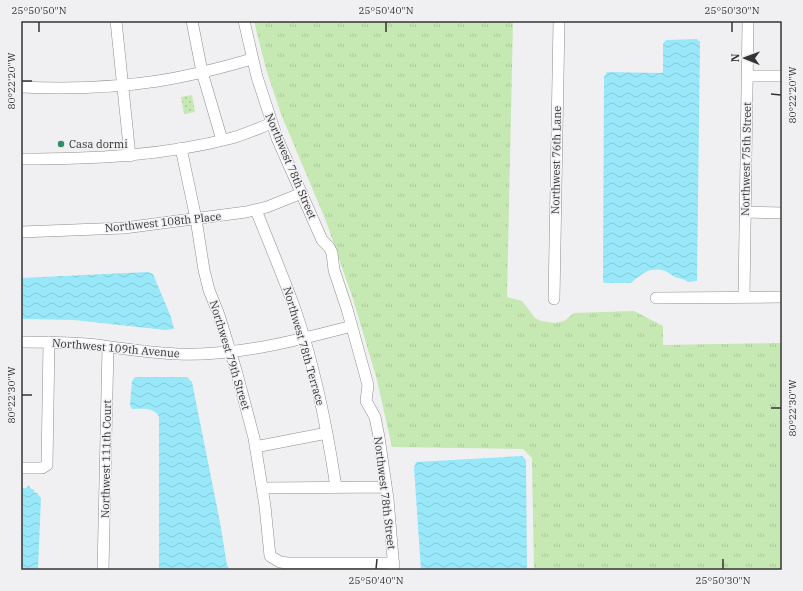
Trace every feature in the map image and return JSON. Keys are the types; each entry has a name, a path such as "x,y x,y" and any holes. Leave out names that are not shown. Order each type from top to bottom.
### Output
{"street":[{"path":"116,21 130,156"},
{"path":"192,21 202,72 222,140"},
{"name":"Northwest 78th Street","path":"244,21 252,59 277,138 322,240 324,255 334,270 352,326 368,385 375,399 375,417 386,487 394,566"},
{"name":"Northwest 76th Lane","path":"554,299 558,21"},
{"name":"Northwest 75th Street","path":"744,298 748,21"},
{"path":"21,88 76,88 158,81 202,72 252,59"},
{"path":"747,76 782,76"},
{"path":"21,159 81,159 130,156 222,140 272,123"},
{"name":"Northwest 79th Street","path":"181,148 196,219 207,283 230,351 256,447 270,556 275,561 288,563 394,566"},
{"name":"Northwest 108th Place","path":"21,232 124,228 196,219 256,210 302,193"},
{"name":"Northwest 78th Terrace","path":"256,210 280,268 304,338 327,433 336,487"},
{"path":"745,212 782,213"},
{"path":"656,298 782,297"},
{"name":"Northwest 109th Avenue","path":"21,342 49,342 108,347 148,353 180,354 230,351 270,346 352,326"},
{"path":"21,468 42,468 47,464 49,342"},
{"name":"Northwest 111th Court","path":"103,570 108,347"},
{"path":"256,447 327,433"},
{"path":"262,488 386,487"}],"green space":[{"path":"254,21 513,21 507,297 522,301 535,318 541,321 555,323 564,321 574,313 634,311 663,326 663,345 782,343 782,570 534,570 532,458 523,449 392,447 377,380 353,299 326,221 281,114 266,69"},
{"path":"192,95 195,112 184,114 181,97"}],"water":[{"path":"697,39 700,42 697,281 688,282 665,271 650,270 642,274 631,283 604,283 604,77 607,72 661,73 663,72 663,44 666,40"},
{"path":"148,272 153,274 171,317 174,329 165,330 74,320 21,319 21,278"},
{"path":"135,377 187,377 192,382 220,522 227,565 230,570 159,570 159,417 151,410 132,409 130,405 132,381"},
{"path":"522,456 526,460 527,570 421,570 414,468 416,462"},
{"path":"29,485 30,488 34,490 34,492 41,498 38,570 21,570 21,488 26,488"}],"place":[{"name":"Casa dormi","path":"61,144"}]}
